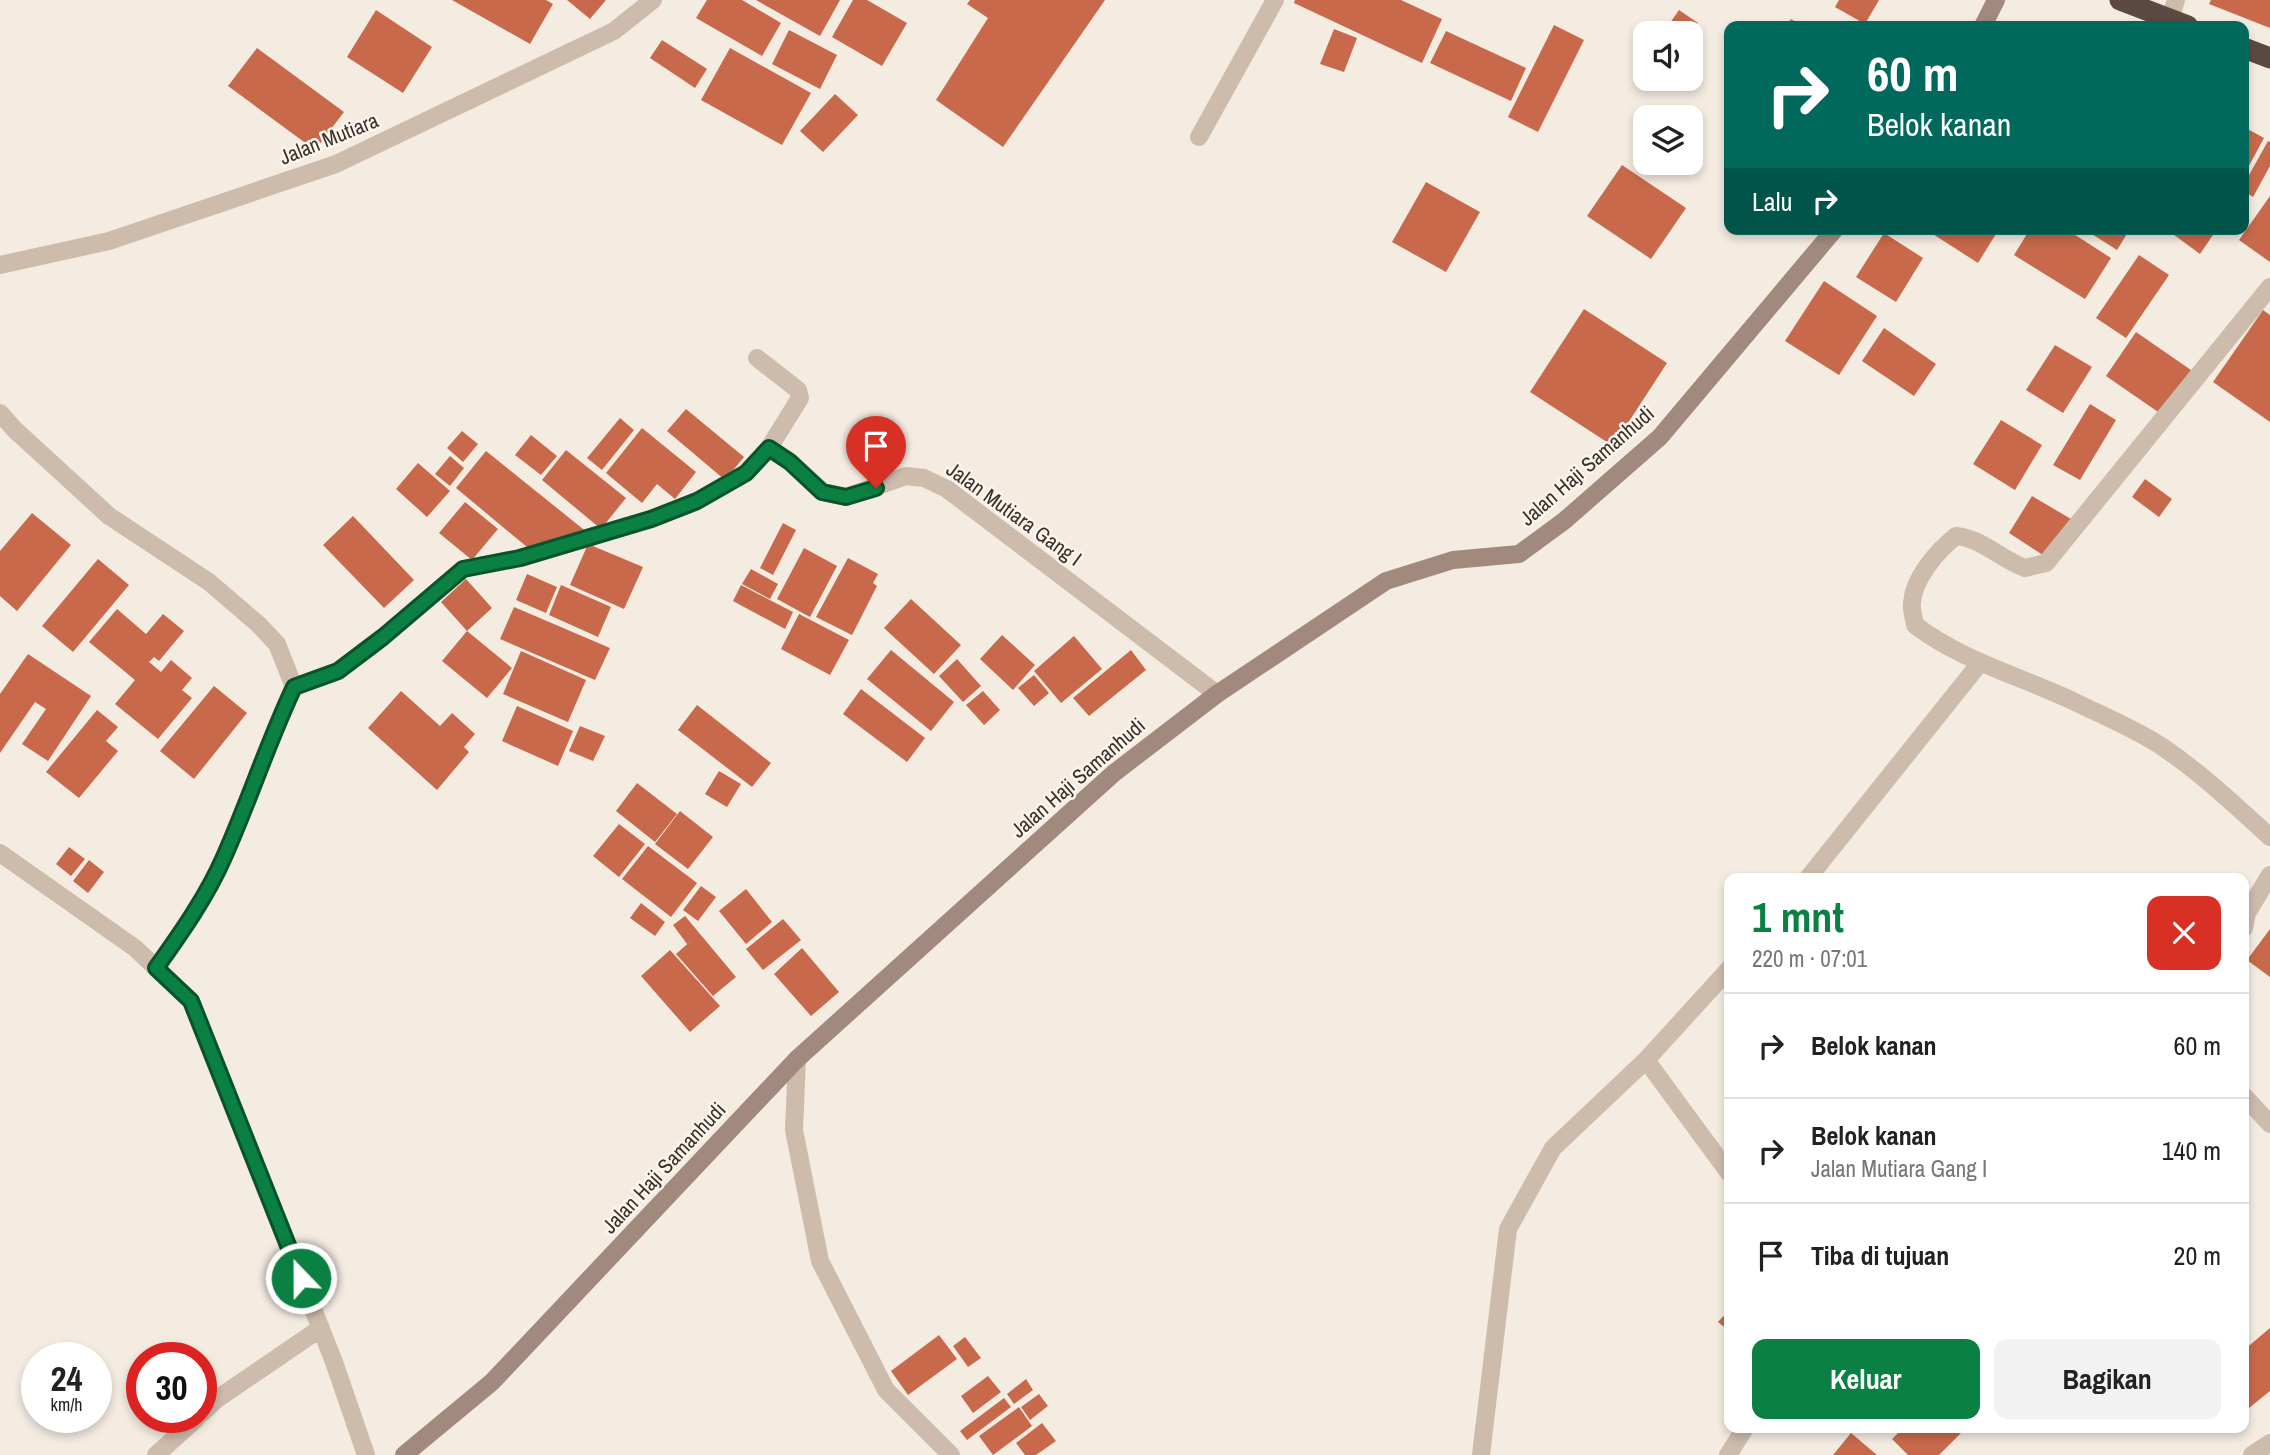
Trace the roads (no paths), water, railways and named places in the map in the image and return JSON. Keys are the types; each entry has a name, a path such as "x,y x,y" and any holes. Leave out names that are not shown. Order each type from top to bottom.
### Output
{"highway":[{"path":"2120,0 2178,15"},
{"path":"2249,50 2270,58"}],"street":[{"name":"Jalan Mutiara","path":"0,265 109,241 336,164 614,31 653,0"},
{"path":"1199,137 1275,0"},
{"path":"1986,21 1996,0"},
{"name":"Jalan Haji Samanhudi","path":"404,1455 492,1381 797,1059 1114,773 1217,694 1386,581 1453,560 1519,554 1564,521 1660,437 1830,235"},
{"path":"2270,287 2046,563 2025,568 1997,555 1969,537 1956,536 1930,563 1913,592 1912,606 1915,625 1934,639 1980,663 2071,700 2162,746 2232,802 2270,837"},
{"path":"156,968 189,921 224,859 271,735 294,687 338,671 383,637 463,569 520,558 651,519 697,501 746,473 769,448 798,403 800,394 757,358"},
{"path":"0,413 109,516 209,582 258,624 277,644 294,687"},
{"name":"Jalan Mutiara Gang I","path":"769,448 790,462 822,492 846,497 906,476 924,478 947,489 1217,694"},
{"path":"1812,873 1980,663"},
{"path":"0,853 135,948 191,1001 321,1328 366,1455"},
{"path":"2249,910 2270,875"},
{"path":"1481,1455 1508,1229 1553,1148 1646,1060 1724,974"},
{"path":"797,1059 794,1130 820,1262 886,1390 951,1455"},
{"path":"1646,1060 1724,1166"},
{"path":"2249,1102 2270,1124"},
{"path":"217,1399 321,1328"},
{"path":"156,1455 180,1433"},
{"path":"1728,1455 1742,1433"},
{"path":"2252,1455 2270,1443"}]}
